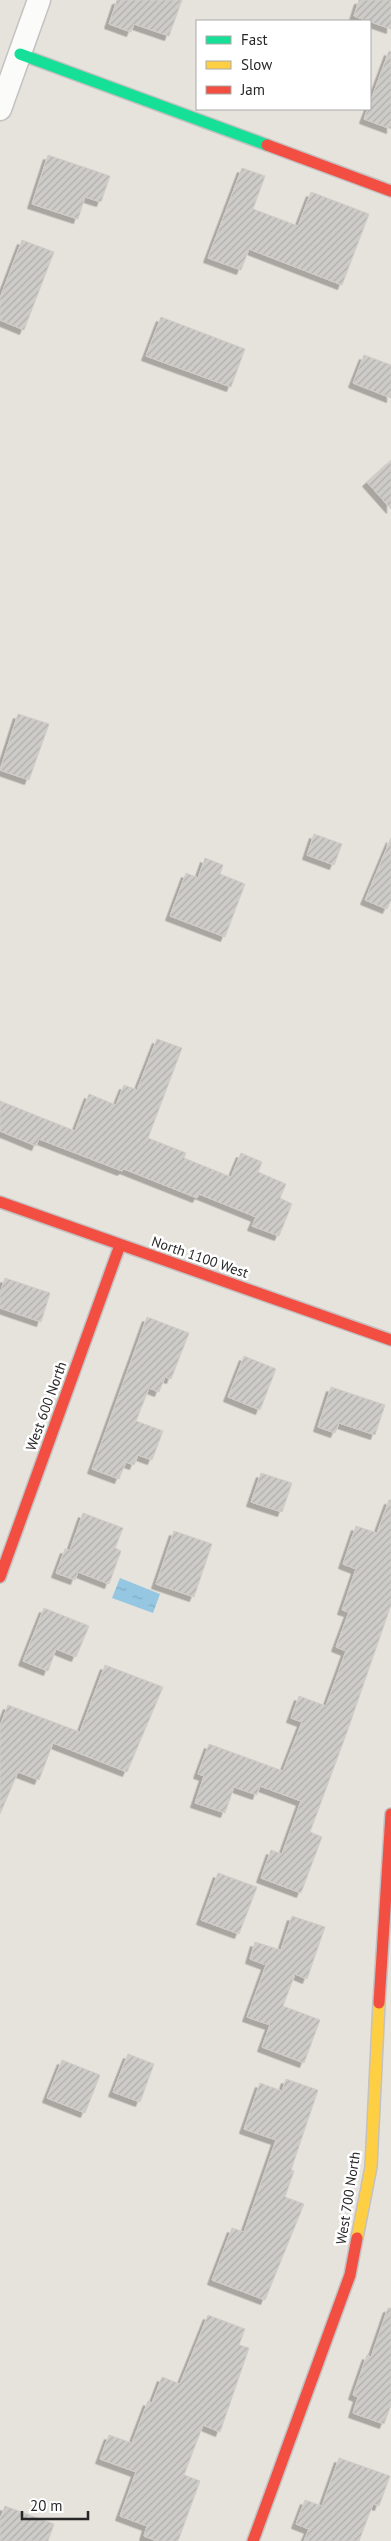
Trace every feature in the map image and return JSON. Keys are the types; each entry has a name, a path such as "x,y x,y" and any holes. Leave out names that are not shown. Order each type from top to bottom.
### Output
{"street":[{"path":"0,110 39,0"},
{"path":"20,54 391,191"},
{"name":"North 1100 West","path":"0,1202 391,1340"},
{"name":"West 600 North","path":"0,1577 120,1245"},
{"name":"West 700 North","path":"253,2541 350,2275 369,2177 385,1885 391,1814"}],"water":[{"path":"120,1578 160,1594 153,1613 112,1598"}],"building":[{"path":"117,0 182,0 169,36 134,24 131,32 109,24"},
{"path":"359,0 391,0 391,29 371,22 371,20 354,16"},
{"path":"389,51 391,52 391,129 364,119 367,110 371,110 371,100"},
{"path":"48,155 110,176 101,202 85,197 78,219 32,204"},
{"path":"242,168 265,176 253,209 298,226 311,192 369,214 342,285 249,249 241,270 208,258"},
{"path":"22,240 54,252 24,330 0,320 0,298"},
{"path":"161,317 245,349 231,387 146,356"},
{"path":"364,355 391,365 391,398 353,383"},
{"path":"391,460 391,509 367,482"},
{"path":"18,714 49,724 29,780 0,770"},
{"path":"314,834 342,844 334,865 307,855"},
{"path":"391,838 391,900 387,909 365,900"},
{"path":"205,858 223,865 220,874 245,884 225,937 170,916 186,873 198,878"},
{"path":"157,1039 182,1048 148,1138 186,1153 184,1158 231,1177 241,1153 262,1162 258,1172 286,1184 280,1198 292,1204 279,1236 252,1226 256,1217 199,1194 197,1198 124,1169 122,1171 39,1139 36,1146 0,1131 0,1101 75,1131 89,1094 116,1105 124,1085 137,1090"},
{"path":"5,1278 50,1293 41,1322 0,1308 0,1293"},
{"path":"147,1317 189,1333 171,1379 165,1377 159,1392 149,1388 136,1421 163,1431 152,1460 138,1455 134,1465 126,1462 119,1479 92,1469"},
{"path":"244,1356 276,1369 260,1410 228,1397"},
{"path":"331,1387 385,1405 375,1435 339,1423 335,1433 318,1427"},
{"path":"261,1473 292,1483 282,1512 251,1502"},
{"path":"389,1500 391,1500 391,1605 310,1832 322,1837 301,1893 261,1878 271,1850 282,1854 301,1801 260,1786 257,1795 234,1787 225,1813 195,1803 204,1776 198,1774 209,1744 283,1771 302,1722 291,1718 299,1696 326,1706 346,1651 336,1647 349,1612 342,1610 356,1569 343,1564 356,1526 377,1533"},
{"path":"83,1513 123,1528 115,1548 121,1551 109,1584 78,1572 75,1580 56,1573 65,1549 70,1550"},
{"path":"174,1531 212,1544 194,1597 156,1584"},
{"path":"44,1608 89,1626 76,1657 56,1649 48,1671 23,1661"},
{"path":"105,1665 163,1687 127,1772 53,1743 39,1780 18,1772 0,1814 0,1726 8,1705 80,1732"},
{"path":"218,1873 257,1887 239,1934 201,1920"},
{"path":"292,1916 325,1927 307,1979 295,1974 283,2006 320,2020 304,2063 262,2047 270,2025 247,2017 266,1965 250,1959 255,1942 281,1950"},
{"path":"128,2054 154,2064 140,2102 113,2092"},
{"path":"62,2060 100,2075 85,2113 47,2098"},
{"path":"286,2079 318,2090 291,2170 294,2171 285,2197 304,2204 265,2300 212,2280 232,2228 244,2232 276,2140 244,2129 260,2083 282,2091"},
{"path":"388,2308 391,2308 391,2405 384,2424 353,2413 358,2397 353,2395 367,2355 371,2357"},
{"path":"208,2315 245,2329 239,2345 249,2348 220,2432 203,2425 184,2475 200,2481 178,2541 157,2541 144,2536 147,2526 120,2516 136,2472 100,2459 109,2435 132,2443 148,2401 152,2403 162,2377 180,2384"},
{"path":"339,2458 390,2476 379,2506 373,2504 359,2541 304,2541 309,2529 296,2524 305,2500 322,2506"},
{"path":"5,2506 54,2524 48,2541 0,2541 0,2519"}],"traffic: fast":[{"path":"20,54 267,145"}],"traffic: slow":[{"path":"357,2238 371,2167 379,2003"}],"traffic: jam":[{"path":"267,145 391,191"},
{"path":"0,1202 391,1340"},
{"path":"0,1577 120,1245"},
{"path":"379,2003 391,1814"},
{"path":"253,2541 350,2275 357,2238"}]}
